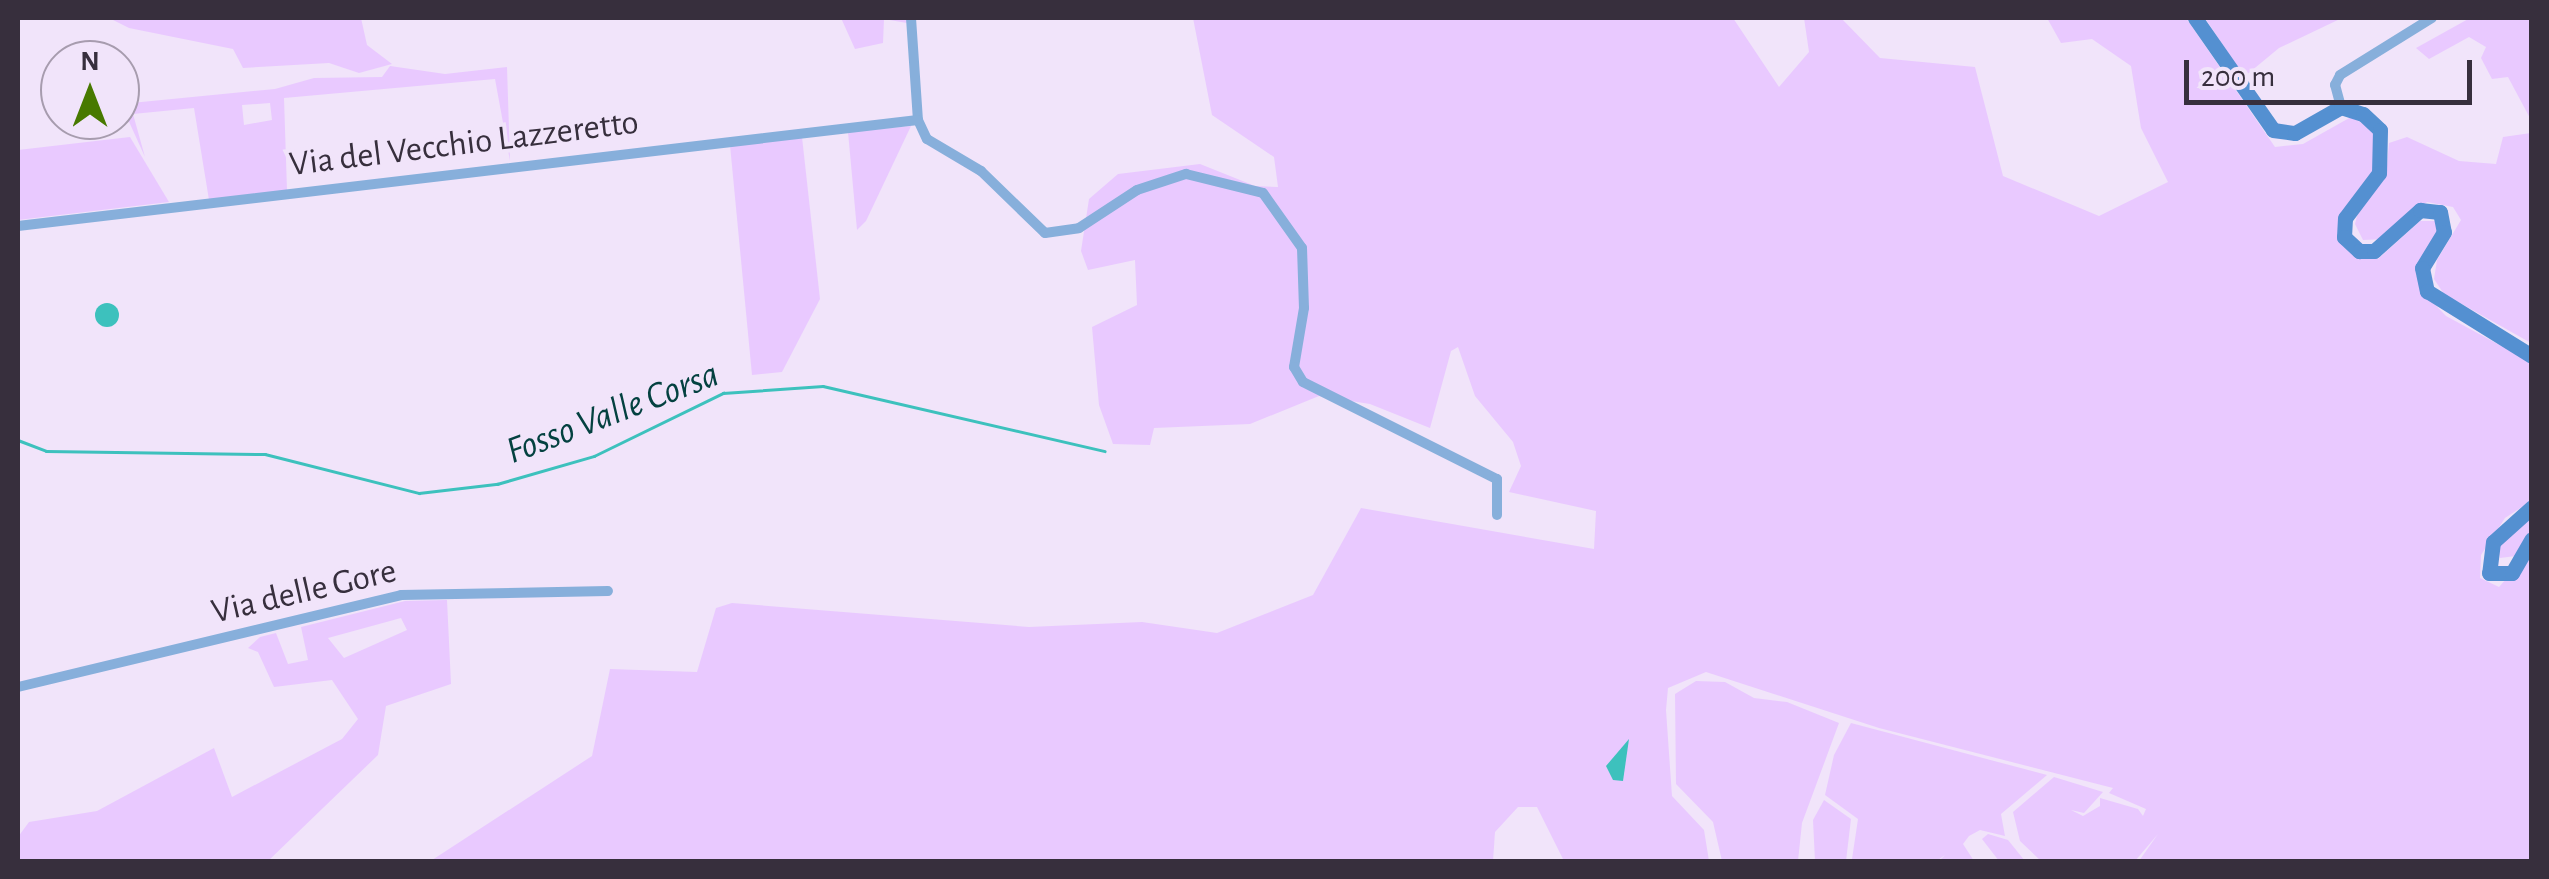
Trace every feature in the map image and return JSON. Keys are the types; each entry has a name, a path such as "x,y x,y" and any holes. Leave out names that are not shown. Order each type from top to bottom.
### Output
{"main road":[{"path":"2195,18 2273,130 2295,133 2341,107 2363,114 2382,139 2380,173 2345,218 2344,238 2359,251 2374,250 2420,210 2440,212 2444,232 2422,268 2427,290 2532,356"},
{"path":"2532,508 2492,542 2489,573 2512,573 2532,539"}],"street":[{"path":"911,18 918,120 942,154 980,171 1045,233 1079,228 1137,190 1186,174 1263,193 1302,248 1304,308 1294,368 1303,382 1497,479 1497,516"},
{"path":"2341,107 2335,84 2340,76 2432,18"},
{"name":"Via del Vecchio Lazzeretto","path":"18,226 918,120"},
{"name":"Via delle Gore","path":"18,686 401,595 608,591"}],"shaded area":[{"path":"109,18 361,18 367,45 392,64 359,73 329,63 243,68 233,49 129,28"},
{"path":"841,18 907,18 907,23 884,19 883,43 855,49"},
{"path":"1193,18 1733,18 1779,87 1809,52 1804,18 1841,18 1880,58 1975,67 2003,176 2099,216 2168,182 2141,128 2131,66 2092,39 2061,43 2047,18 2186,18 2275,147 2303,144 2351,117 2369,127 2378,137 2373,180 2344,212 2355,256 2378,259 2420,221 2437,221 2439,235 2421,290 2446,316 2531,362 2531,501 2505,518 2481,555 2480,578 2499,587 2531,551 2531,861 2139,861 2158,834 2135,861 2041,861 2020,841 2013,812 2054,777 2103,792 2084,813 2071,810 2083,816 2100,806 2100,798 2138,809 2143,816 2146,809 2109,793 2113,788 1879,728 1706,672 1668,688 1666,710 1672,796 1704,830 1709,861 1564,861 1537,807 1518,807 1495,832 1493,861 429,862 592,756 610,669 697,672 716,608 732,603 1029,627 1142,622 1217,633 1313,595 1361,508 1594,549 1596,511 1509,492 1521,466 1513,442 1475,396 1458,347 1451,351 1430,428 1370,404 1319,396 1250,424 1154,428 1150,445 1113,444 1099,405 1092,327 1137,305 1135,260 1088,270 1081,251 1089,199 1118,174 1200,164 1255,186 1278,187 1274,157 1212,115"},
{"path":"2205,18 2342,18 2279,48 2244,77"},
{"path":"2470,18 2531,18 2531,120 2508,77 2492,79 2481,58 2486,47 2469,37 2429,59 2416,48"},
{"path":"390,66 445,74 507,67 510,161 495,79 284,98 287,190 209,200 194,108 140,113 140,102 275,89 314,78 382,77","holes":["270,103 272,120 244,125 242,105"]},
{"path":"911,126 866,221 857,230 848,132"},
{"path":"2531,133 2531,343 2444,294 2434,279 2437,260 2461,220 2453,207 2427,202 2385,239 2363,240 2355,224 2359,208 2386,176 2389,143 2407,137 2459,161 2496,164 2503,137"},
{"path":"802,137 820,299 782,372 752,375 730,145"},
{"path":"132,140 169,202 18,220 18,150"},
{"path":"107,303 119,315 107,327 95,315"},
{"path":"2531,512 2531,533 2516,556 2500,558 2498,547"},
{"path":"447,600 451,684 386,706 378,755 268,861 18,861 18,837 29,822 97,811 214,748 232,797 342,739 358,719 332,680 274,687 258,652 248,648 260,637 276,633 288,664 308,660 301,627 405,601","holes":["401,618 407,630 344,658 328,638"]},
{"path":"1696,681 1725,682 1754,698 1787,702 1839,723 1802,823 1798,861 1722,861 1713,822 1676,784 1675,694"},
{"path":"1851,723 2047,775 2001,814 2005,836 1980,830 1969,836 1963,844 1974,861 1939,861 1945,855 1935,862 1852,859 1858,819 1825,795 1834,755"},
{"path":"1629,739 1623,781 1613,780 1606,766"},
{"path":"1824,800 1851,819 1846,861 1815,861 1813,820"},
{"path":"1988,834 2008,840 2025,861 1999,861 1982,839"}],"waterway":[{"name":"Fosso Valle Corsa","path":"18,440 46,451 265,454 419,493 497,484 594,456 723,393 823,386 1105,451"}]}
